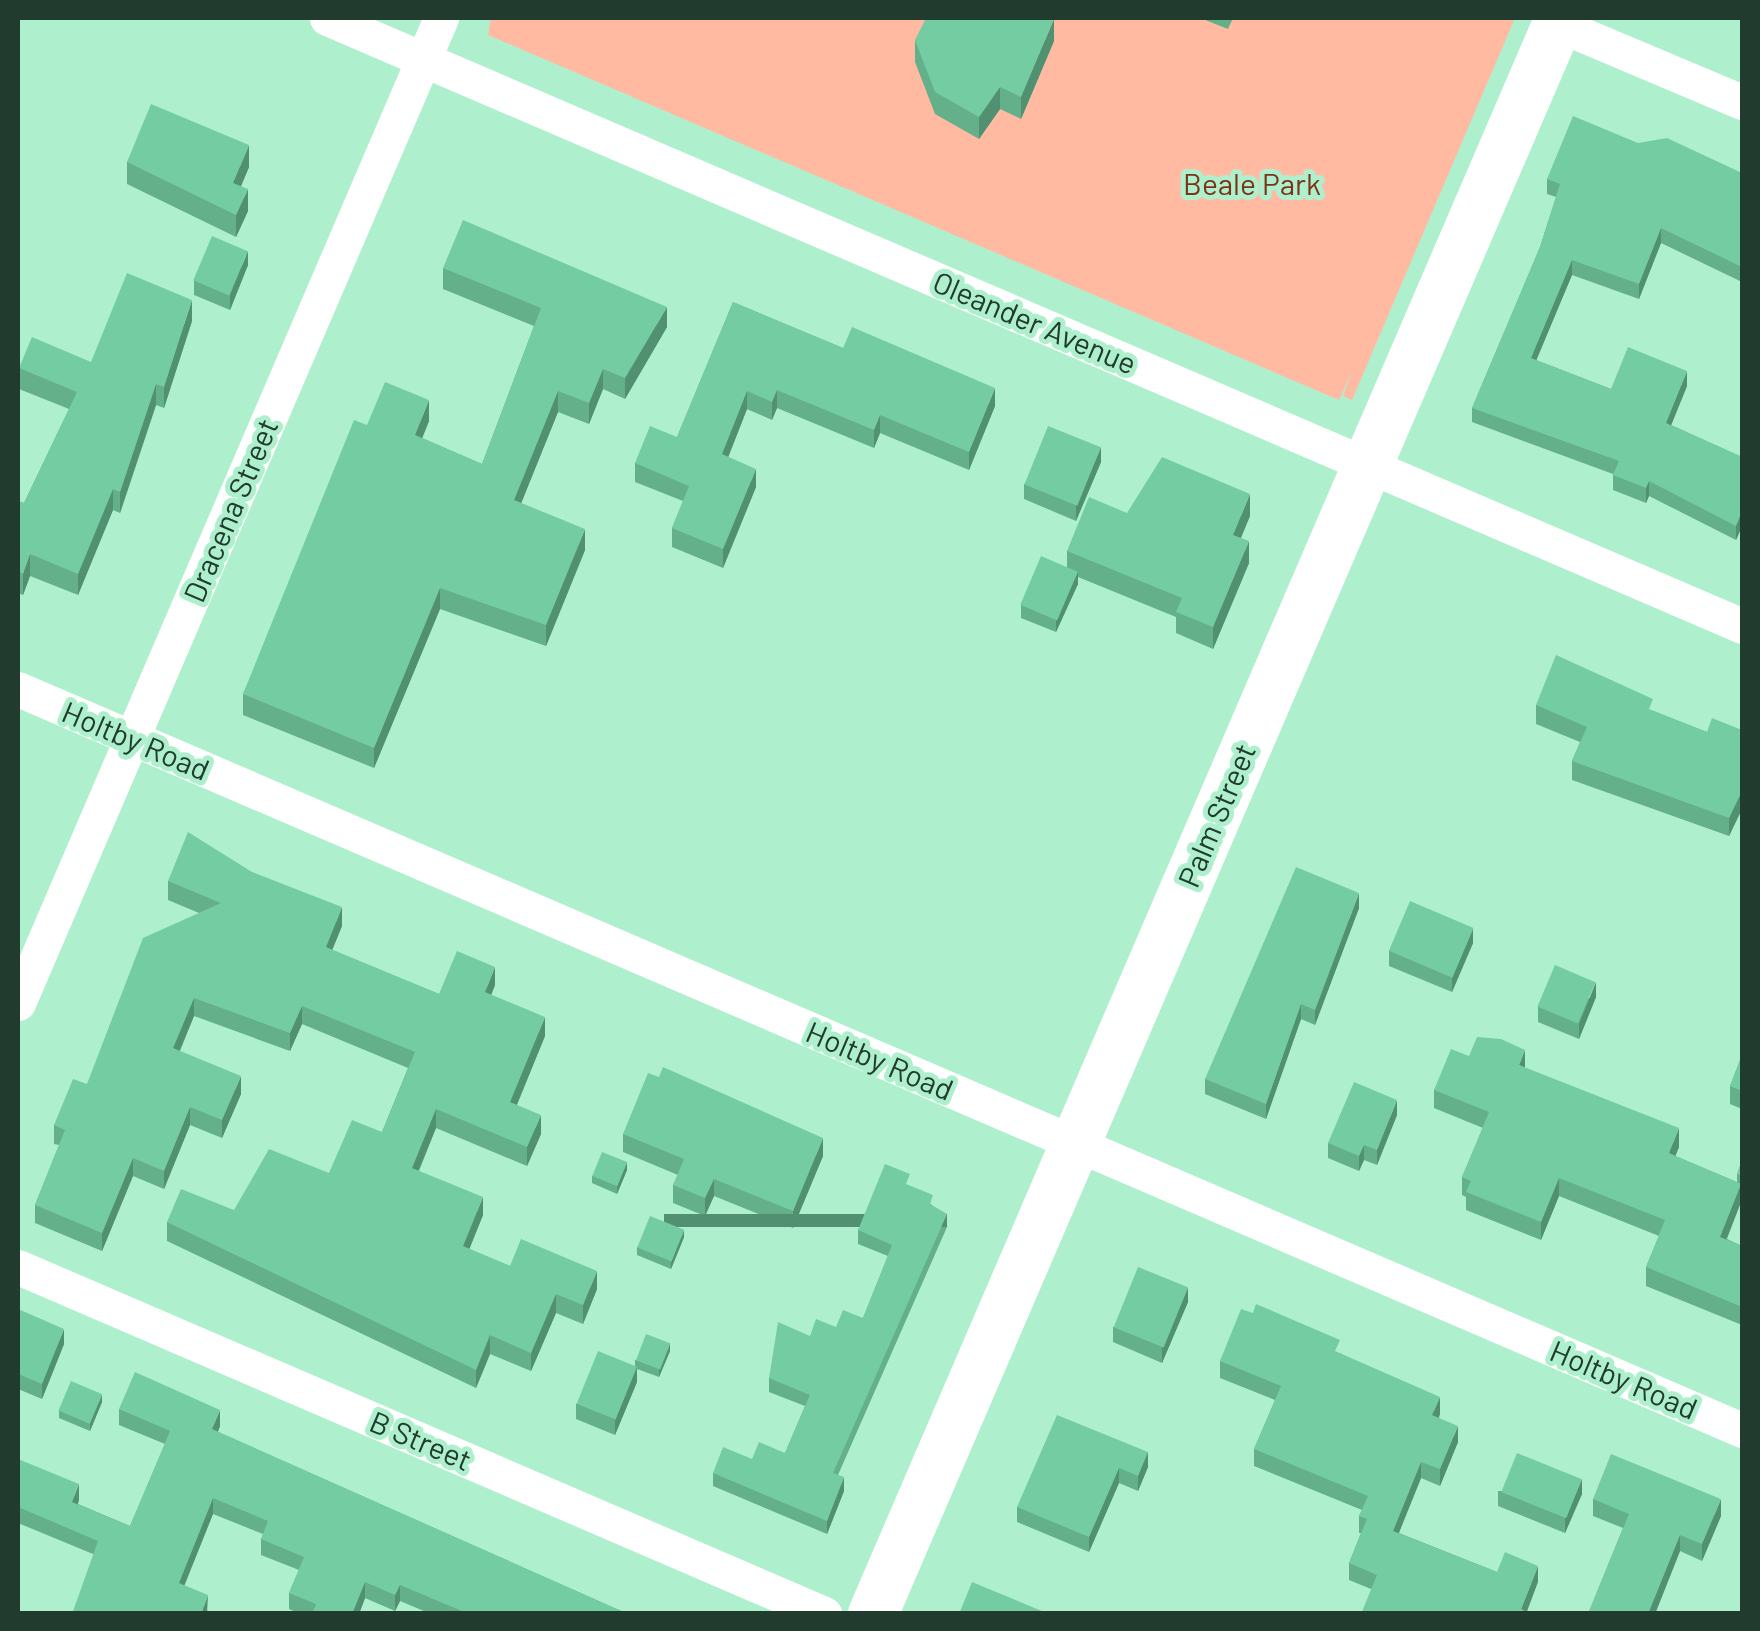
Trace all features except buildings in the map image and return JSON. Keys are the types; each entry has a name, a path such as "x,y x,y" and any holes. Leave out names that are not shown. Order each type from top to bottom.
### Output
{"street":[{"name":"Oleander Avenue","path":"327,18 1742,626"},
{"name":"Dracena Street","path":"18,1003 442,18"},
{"path":"1559,21 1742,102"},
{"name":"Palm Street","path":"873,1614 1559,21"},
{"name":"Holtby Road","path":"18,689 1742,1430"},
{"name":"B Street","path":"18,1268 824,1614"}],"green space":[{"name":"Beale Park","path":"491,18 1515,18 1352,400 1343,396 1352,371 1339,400 488,35"}]}
